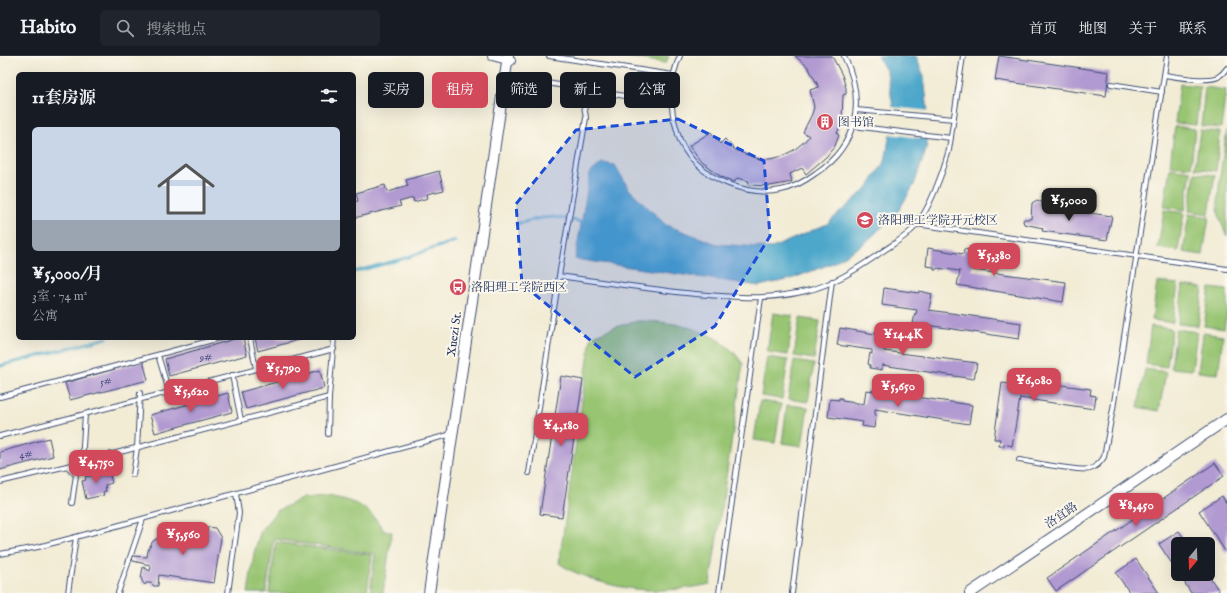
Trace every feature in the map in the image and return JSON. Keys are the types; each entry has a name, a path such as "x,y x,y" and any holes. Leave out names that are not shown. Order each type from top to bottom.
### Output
{"street":[{"path":"492,56 509,59"},
{"name":"Xuezi St.","path":"507,72 509,59"},
{"name":"Xuezi St.","path":"429,593 502,108"},
{"name":"洛宜路","path":"970,593 1227,419"},
{"name":"洛宜路","path":"982,593 1227,427"},
{"name":"Xuezi St.","path":"434,593 454,434"}],"lane":[{"path":"549,56 653,72"},
{"path":"674,72 680,56"},
{"path":"673,108 675,124 681,144 693,160 704,170 723,182 740,188 772,192 791,187 802,183 822,170 842,149 850,137 856,110 856,93 853,77 844,56"},
{"path":"559,276 648,289 732,298 761,298 807,291 844,276 865,264 898,240 912,229 921,218 945,164 951,138 963,56"},
{"path":"1019,460 1084,470 1090,469 1102,461 1105,453 1137,256 1167,56"},
{"path":"1165,75 1188,78 1217,78 1227,68"},
{"path":"1111,84 1162,92"},
{"path":"530,473 559,276 586,118 585,108"},
{"path":"856,110 954,119"},
{"path":"853,126 951,138"},
{"path":"916,224 1227,269"},
{"path":"792,593 832,282"},
{"path":"719,593 761,298"},
{"path":"0,397 213,340"},
{"path":"250,340 256,369"},
{"path":"328,434 334,340"},
{"path":"0,436 334,349"},
{"path":"158,355 169,392"},
{"path":"232,375 241,420"},
{"path":"133,475 137,448 140,393"},
{"path":"0,482 137,448 330,397"},
{"path":"82,462 85,414"},
{"path":"0,554 38,547 76,537 454,434"},
{"path":"66,466 76,475 72,503"},
{"path":"228,593 239,513 236,494"},
{"path":"118,593 143,519"},
{"path":"68,593 76,537"}],"highlighted area":[{"path":"678,119 764,161 770,236 715,326 635,377 522,284 516,204 576,130"}],"green space":[{"path":"620,56 669,56 666,63"},
{"path":"1180,84 1200,86 1196,125 1175,123"},
{"path":"1205,87 1226,90 1221,128 1201,126"},
{"path":"1175,126 1195,129 1191,167 1170,165"},
{"path":"1200,130 1220,132 1216,171 1195,168"},
{"path":"1227,130 1227,236 1219,216 1218,197"},
{"path":"1170,168 1191,171 1185,210 1164,207"},
{"path":"1195,173 1215,175 1209,214 1189,211"},
{"path":"1164,210 1184,213 1178,251 1158,248"},
{"path":"1189,214 1209,217 1203,255 1183,252"},
{"path":"1157,282 1178,284 1173,323 1152,320"},
{"path":"1183,285 1203,288 1198,326 1178,324"},
{"path":"1210,288 1227,290 1227,311 1224,329 1204,326"},
{"path":"773,313 793,316 788,355 767,352"},
{"path":"800,318 820,321 814,359 794,356"},
{"path":"638,321 667,323 710,335 734,352 743,364 710,584 664,590 619,587 589,578 570,570 559,563 591,338 602,332"},
{"path":"1151,326 1172,329 1167,367 1146,364"},
{"path":"1176,329 1197,332 1192,370 1171,368"},
{"path":"1203,333 1223,336 1218,374 1198,372"},
{"path":"767,357 788,360 782,399 761,396"},
{"path":"794,361 814,364 808,402 788,399"},
{"path":"1145,369 1166,372 1159,411 1138,407"},
{"path":"760,401 781,404 775,443 754,440"},
{"path":"787,405 808,407 802,446 782,443"},
{"path":"329,496 347,500 361,506 373,516 384,531 392,532 383,593 370,593 375,554 274,539 266,593 248,593 254,553 261,530 277,511 303,498"},
{"path":"276,542 372,555 367,593 269,593"}],"water":[{"path":"877,56 916,56 924,77 928,112 927,147 914,185 897,213 865,243 833,263 791,279 759,286 575,259 590,173 602,163 615,165 629,189 666,225 717,244 772,248 827,224 867,188 885,161 894,112 887,72"}],"pier":[{"path":"891,107 930,111 928,139 889,134 892,112"}],"building":[{"name":"图书馆","path":"795,56 832,56 842,75 846,88 846,94 843,95 842,119 837,134 839,135 835,146 826,157 806,174 802,168 790,174 792,182 770,186 748,185 749,181 737,178 735,182 722,177 702,163 689,146 711,132 720,144 725,139 735,150 760,159 770,159 782,156 794,150 805,141 809,136 803,132 814,107 810,90 819,87 808,67"},
{"path":"999,56 1109,72 1106,96 995,80"},
{"path":"439,171 444,190 427,194 428,198 414,202 413,198 399,202 401,206 356,217 356,202 358,201 356,193 385,185 387,192 408,186 406,180"},
{"path":"1037,200 1042,202 1044,207 1112,216 1107,240 1042,231 1043,228 1024,224 1024,219 1031,219 1032,203"},
{"path":"928,248 963,254 964,249 976,251 972,270 1066,282 1063,302 957,285 960,271 937,268 934,270 934,267 926,266"},
{"path":"884,288 919,293 919,291 932,294 929,310 1021,323 1019,339 927,325 926,330 914,328 915,324 913,324 917,310 882,305"},
{"path":"840,328 875,334 875,331 887,334 884,351 977,363 974,379 882,365 882,370 870,368 870,365 868,364 872,350 837,345"},
{"path":"231,340 243,340 247,355 169,376 165,359"},
{"path":"255,340 298,340 258,351"},
{"path":"143,361 148,380 70,400 65,383"},
{"path":"320,370 324,388 246,409 241,392"},
{"path":"561,376 583,380 562,517 540,514"},
{"path":"1011,378 1091,389 1090,395 1096,396 1094,409 1020,398 1012,446 1004,444 1004,446 999,446 1000,439 994,439 1002,383 1010,384"},
{"path":"866,390 972,405 969,424 875,409 876,415 874,428 862,426 863,422 828,417 830,399 839,400 839,398 842,398 842,401 864,404"},
{"path":"228,393 232,412 155,433 150,415"},
{"path":"49,438 53,456 0,470 0,452"},
{"path":"1215,463 1224,476 1056,591 1047,578"},
{"path":"101,469 102,472 109,471 112,483 105,485 106,491 103,492 104,495 86,499 82,481 86,480 85,477 93,475 92,472"},
{"path":"1222,496 1227,504 1227,554 1199,511"},
{"path":"208,527 215,528 221,538 214,583 159,575 158,586 154,586 151,583 146,583 145,585 143,583 141,578 143,567 150,571 151,567 150,565 133,561 133,556 147,557 148,550 153,541 168,533 182,529 207,532"},
{"path":"1179,531 1183,537 1171,537 1171,562 1159,544"},
{"path":"1136,559 1159,593 1130,593 1116,573"},
{"path":"1183,581 1212,581 1220,593 1191,593"}],"waterway":[{"path":"516,224 541,218 554,217 582,222"},
{"path":"356,271 402,259 455,241"},
{"path":"0,366 99,340"}],"place":[{"name":"图书馆","path":"825,122"},
{"name":"洛阳理工学院开元校区","path":"865,220"},
{"name":"洛阳理工学院西区","path":"458,287"}]}
